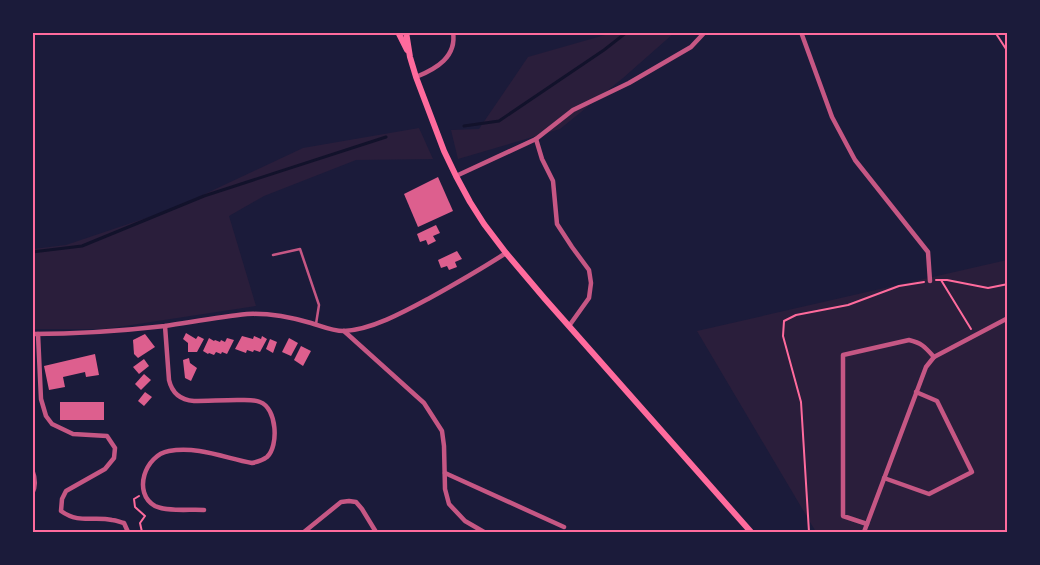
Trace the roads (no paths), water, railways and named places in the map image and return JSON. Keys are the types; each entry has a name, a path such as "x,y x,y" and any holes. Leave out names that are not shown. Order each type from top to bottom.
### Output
{"main road":[{"path":"398,32 456,176 480,216 506,253 751,532"},
{"path":"406,32 410,58"}],"street":[{"path":"416,77 428,72 444,61 453,46 454,32"},
{"path":"456,176 536,139 573,110 629,83 691,47 705,32"},
{"path":"801,32 832,117 855,160 928,252 930,281"},
{"path":"536,139 542,159 553,180 557,224 589,270 591,283 589,298 569,326"},
{"path":"32,334 105,332 259,314 282,316 333,330 344,331 380,322 400,314 449,288 506,253"},
{"path":"864,532 926,367 934,357 1008,318"},
{"path":"166,326 169,380 171,387 178,396 187,400 259,401 270,410 272,416 274,426 271,451 267,457 259,461 252,463 203,451 183,450 168,451 152,460 144,474 143,483 144,493 152,504 161,508 204,510"},
{"path":"344,331 424,403 442,431 445,489 449,504 464,521 484,532"},
{"path":"38,334 41,399 46,416 52,424 73,434 107,436 115,448 114,458 104,470 66,490 62,499 61,511 70,517 112,520 124,523 128,532"},
{"path":"867,524 843,516 843,354 909,340 923,345 934,357"},
{"path":"884,478 929,494 972,472 937,401 916,392"},
{"path":"32,469 35,486 32,494"},
{"path":"445,473 564,527"},
{"path":"304,532 341,502 349,501 356,502 376,532"}],"lane":[{"path":"273,255 300,249 319,305 316,324"}],"waterway":[{"path":"464,126 499,121 604,50 627,32"},
{"path":"32,252 82,246 204,196 386,137"}]}
